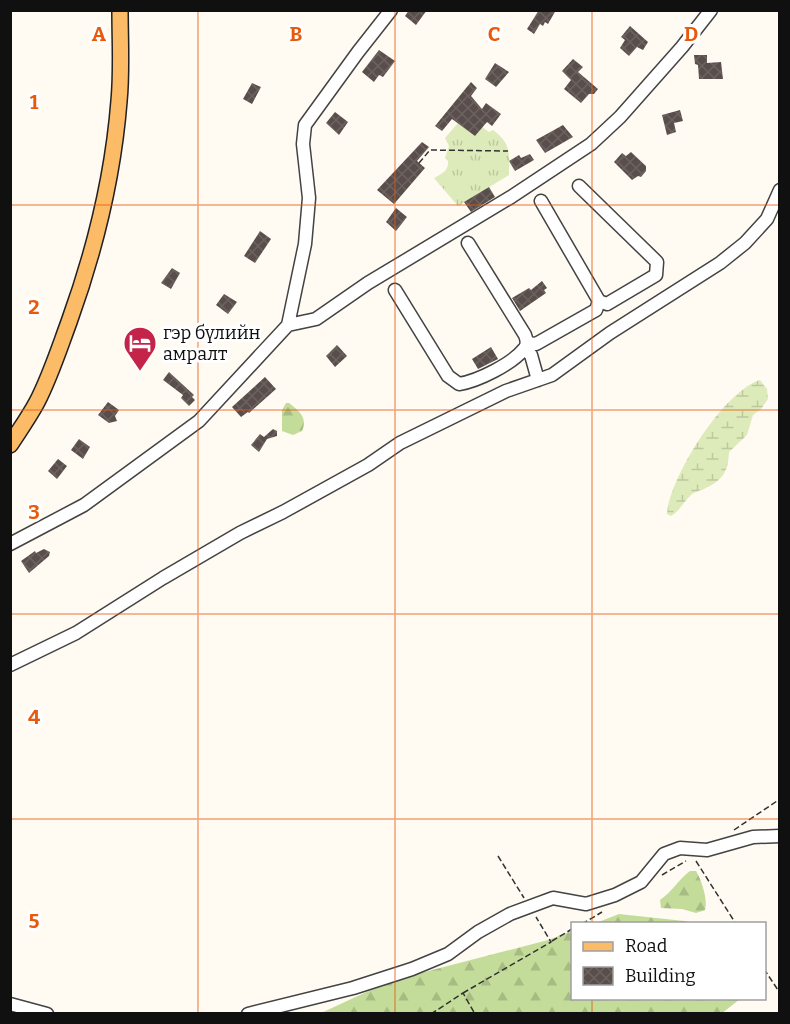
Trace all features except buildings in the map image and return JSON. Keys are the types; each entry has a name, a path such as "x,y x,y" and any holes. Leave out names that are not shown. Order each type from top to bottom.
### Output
{"main road":[{"path":"10,445 37,402 62,343 99,229 115,146 120,98 120,10"}],"street":[{"path":"10,544 84,505 199,421 288,325 305,244 309,198 303,144 306,126 391,10"},
{"path":"288,325 316,319 368,283 511,197 591,144 682,47 711,10"},
{"path":"541,201 599,301 607,304 656,275 657,262 579,186"},
{"path":"10,665 76,633 163,578 240,533 368,465 400,443 506,391 552,375 610,333 720,263 745,243 767,219 780,190"},
{"path":"468,243 525,335 526,346 538,380"},
{"path":"396,290 448,376 459,384 473,382 495,371 526,346 536,344 596,310 599,301"},
{"path":"248,1014 353,988 412,969 448,954 478,932 510,914 553,898 586,904 615,895 641,882 663,854 680,848 706,850 753,837 780,836"},
{"path":"10,1004 48,1014"}],"path":[{"path":"419,162 430,150 508,151"},
{"path":"731,832 780,799"},
{"path":"498,856 528,904"},
{"path":"663,875 693,856 735,922"},
{"path":"585,922 602,911"},
{"path":"534,913 551,942"},
{"path":"431,1014 571,930"},
{"path":"766,971 780,993"},
{"path":"464,993 475,1014"}],"green space":[{"path":"458,123 475,136 482,127 489,132 493,130 504,140 508,150 509,175 458,206 434,178 444,172 447,167 448,161 445,158 449,146 445,138"},
{"path":"760,380 767,389 768,399 753,415 747,435 729,452 723,475 710,486 692,494 674,514 671,516 667,514 670,498 678,479 701,437 731,400 746,387"},
{"path":"286,403 296,409 304,422 302,431 293,435 282,431 282,410"},
{"path":"690,871 696,871 700,880 705,896 705,910 696,913 682,909 661,908 660,900"},
{"path":"619,914 688,922 599,922"},
{"path":"571,931 571,1000 739,1000 721,1014 319,1014 390,981 548,940"}],"place":[{"name":"гэр бүлийн амралт","path":"140,372"}]}
